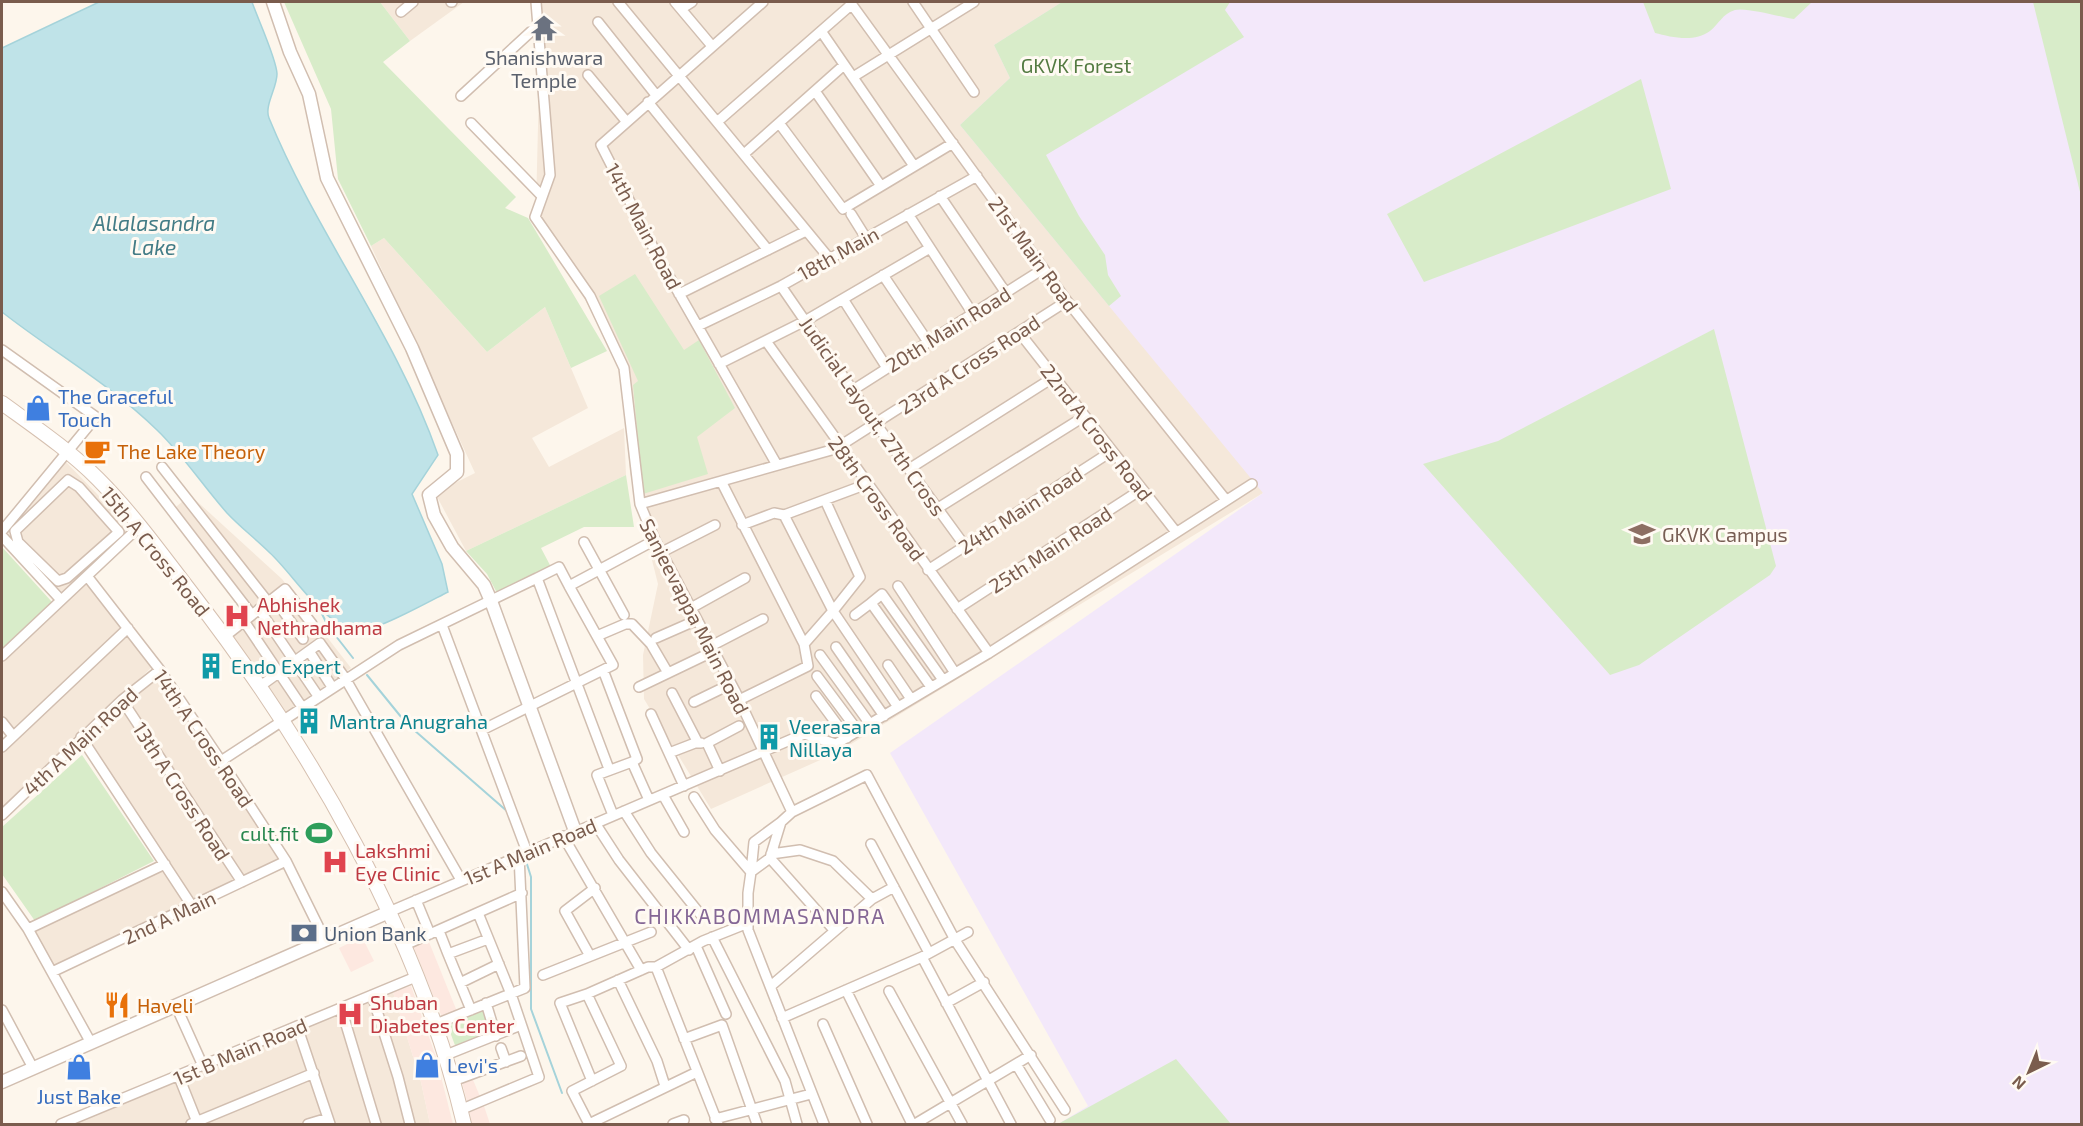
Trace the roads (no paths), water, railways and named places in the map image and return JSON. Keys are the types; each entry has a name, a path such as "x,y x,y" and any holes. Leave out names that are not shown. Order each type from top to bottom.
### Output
{"main road":[{"name":"15th A Cross Road","path":"2,403 68,451 113,495 140,526 224,637 281,721 333,808 405,945 447,1056 464,1125"}],"street":[{"path":"273,2 290,52 309,94 327,178 412,348 457,454 457,472 429,495 434,515 452,547 484,585 531,707 569,834 595,888 641,970"},
{"path":"401,12 413,2"},
{"name":"Sanjeevappa Main Road","path":"536,2 550,175 535,217 590,296 624,368 640,504 655,540 731,684 792,813"},
{"path":"618,2 829,258"},
{"path":"692,2 678,5 712,46"},
{"name":"14th Main Road","path":"763,2 601,145 679,294 777,465"},
{"path":"913,2 974,92"},
{"path":"853,77 962,5 974,2"},
{"path":"717,122 851,3"},
{"name":"21st Main Road","path":"851,3 1066,301 1226,500"},
{"path":"598,22 656,95"},
{"path":"461,96 537,26"},
{"path":"821,31 914,166"},
{"path":"744,154 844,65"},
{"path":"588,75 626,122"},
{"path":"815,91 881,186"},
{"path":"648,102 768,250"},
{"path":"471,123 542,196"},
{"path":"779,123 866,238"},
{"path":"847,212 881,186 953,143"},
{"name":"18th Main","path":"698,326 781,286 976,176"},
{"path":"940,196 1006,293"},
{"path":"908,214 973,314"},
{"path":"679,294 806,231"},
{"path":"719,364 805,321 930,248"},
{"name":"20th Main Road","path":"853,390 1044,269"},
{"path":"883,275 928,342"},
{"name":"Judicial Layout, 27th Cross","path":"781,286 876,424 965,546"},
{"path":"843,299 887,368"},
{"name":"23rd A Cross Road","path":"640,504 840,446 1066,301"},
{"name":"22nd A Cross Road","path":"1019,332 1176,532"},
{"name":"28th Cross Road","path":"766,341 989,653"},
{"path":"2,350 96,417 2,531"},
{"path":"909,469 1054,377"},
{"path":"938,508 1085,416"},
{"name":"24th Main Road","path":"928,570 1112,451"},
{"path":"162,467 303,639"},
{"path":"146,477 198,544 256,612 318,696"},
{"path":"65,481 73,482 99,509 119,532 67,578 58,581 18,542 15,531 65,481"},
{"path":"86,495 100,481"},
{"path":"721,481 804,644 808,666 739,700"},
{"path":"742,525 774,513 784,515 867,484"},
{"path":"816,696 847,738 989,653 1252,484"},
{"name":"25th Main Road","path":"957,609 1142,489"},
{"path":"99,509 113,495"},
{"path":"804,644 860,576 825,500"},
{"path":"2,513 10,521"},
{"path":"784,515 833,611 898,707"},
{"path":"662,552 715,525"},
{"path":"2,656 140,526"},
{"path":"198,544 214,531"},
{"path":"2,536 61,600"},
{"path":"569,586 655,540"},
{"path":"584,542 624,615"},
{"path":"221,761 345,678 399,645 559,567 613,665 482,730"},
{"name":"14th A Cross Road","path":"87,576 160,670 221,761 286,861 325,940"},
{"path":"537,578 609,769"},
{"path":"691,608 745,578"},
{"path":"898,586 955,673"},
{"path":"224,637 285,589 312,624"},
{"path":"855,615 882,594 943,680"},
{"path":"871,603 931,687"},
{"path":"656,638 697,620"},
{"path":"639,687 763,620"},
{"path":"244,621 302,707"},
{"path":"597,636 625,624 632,624 656,650 668,673"},
{"path":"436,1024 525,988 523,853 482,730 442,625"},
{"path":"2,747 128,628"},
{"path":"259,687 320,643 345,678 461,880"},
{"path":"836,647 884,716"},
{"path":"309,651 332,687"},
{"path":"820,655 870,724"},
{"path":"888,665 912,699"},
{"name":"4th A Main Road","path":"2,815 81,737 160,670"},
{"path":"603,670 637,759 597,775 613,815"},
{"path":"816,676 858,731"},
{"path":"694,702 731,684"},
{"path":"672,693 720,771"},
{"name":"13th A Cross Road","path":"122,700 242,882"},
{"path":"651,714 684,786"},
{"path":"2,722 14,735"},
{"path":"669,753 703,743 739,726"},
{"name":"1st A Main Road","path":"2,1082 523,853 804,734 836,744 847,738"},
{"path":"81,737 192,906"},
{"path":"632,762 649,801"},
{"path":"824,1125 782,1018 772,985 748,930 748,893 754,842 792,813 867,775 955,940 1065,1110"},
{"path":"663,795 684,832"},
{"path":"694,797 715,830 751,872"},
{"path":"624,811 651,854 700,914"},
{"path":"771,856 781,822"},
{"path":"595,823 619,861 692,948 726,1014"},
{"path":"872,844 926,955 946,1004 1011,1125"},
{"path":"751,872 771,856 800,850 833,861 872,899"},
{"path":"771,856 834,930"},
{"name":"2nd A Main","path":"52,972 286,861"},
{"path":"28,929 165,864"},
{"path":"772,985 872,899 894,887"},
{"path":"590,956 565,911 595,888"},
{"path":"2,892 28,929 91,1043"},
{"path":"405,945 522,893"},
{"path":"416,900 448,954 471,1010"},
{"path":"460,1110 539,1077 511,994 478,914"},
{"path":"592,1082 560,1003 587,994 641,970 656,967 712,937 748,922"},
{"path":"543,975 651,932"},
{"path":"782,1018 926,955 968,933"},
{"path":"712,937 785,1081 788,1099 797,1125"},
{"path":"448,954 488,939"},
{"path":"460,983 499,964"},
{"path":"656,967 716,1122 752,1108 811,1094"},
{"name":"1st B Main Road","path":"61,1125 418,976"},
{"path":"618,980 657,1061 665,1086"},
{"path":"946,1004 984,982"},
{"path":"846,990 913,1125 1031,1055"},
{"path":"889,991 962,1125"},
{"path":"587,994 621,1066 572,1091 593,1123 697,1072"},
{"path":"372,995 398,1077 410,1125"},
{"path":"486,1004 496,1036"},
{"path":"176,1006 203,1066"},
{"path":"341,1008 376,1125"},
{"path":"2,1010 33,1068"},
{"path":"684,1039 722,1024 758,1125"},
{"path":"823,1024 867,1125"},
{"path":"447,1056 521,1025"},
{"path":"297,1026 329,1121 308,1125"},
{"path":"501,1048 506,1062"},
{"path":"453,1081 521,1056"},
{"path":"1016,1064 1050,1119"},
{"path":"178,1077 194,1123 314,1073"},
{"path":"673,1125 684,1120"}],"water":[{"name":"Allalasandra Lake","path":"99,2 252,2 277,74 268,108 269,118 310,203 401,368 438,455 412,494 442,564 448,592 388,622 364,631 344,627 321,609 279,562 227,513 176,450 139,413 2,312 2,48"}],"waterway":[{"path":"317,604 328,626 353,658"},
{"path":"367,675 406,723 508,812"},
{"path":"526,861 531,877 531,1009 562,1093"}],"place":[{"name":"Shanishwara Temple","path":"544,28"},
{"name":"The Graceful Touch","path":"38,408"},
{"name":"The Lake Theory","path":"97,451"},
{"name":"GKVK Campus","path":"1642,534"},
{"name":"Abhishek Nethradhama","path":"237,616"},
{"name":"Endo Expert","path":"211,666"},
{"name":"Mantra Anugraha","path":"309,721"},
{"name":"Veerasara Nillaya","path":"769,737"},
{"name":"cult.fit","path":"319,833"},
{"name":"Lakshmi Eye Clinic","path":"335,862"},
{"name":"Union Bank","path":"304,933"},
{"name":"Haveli","path":"117,1005"},
{"name":"Shuban Diabetes Center","path":"350,1014"},
{"name":"Levi's","path":"427,1065"},
{"name":"Just Bake","path":"79,1067"}],"district":[{"name":"CHIKKABOMMASANDRA","path":"760,915"}],"park label":[{"name":"GKVK Forest","path":"1076,65"}]}
